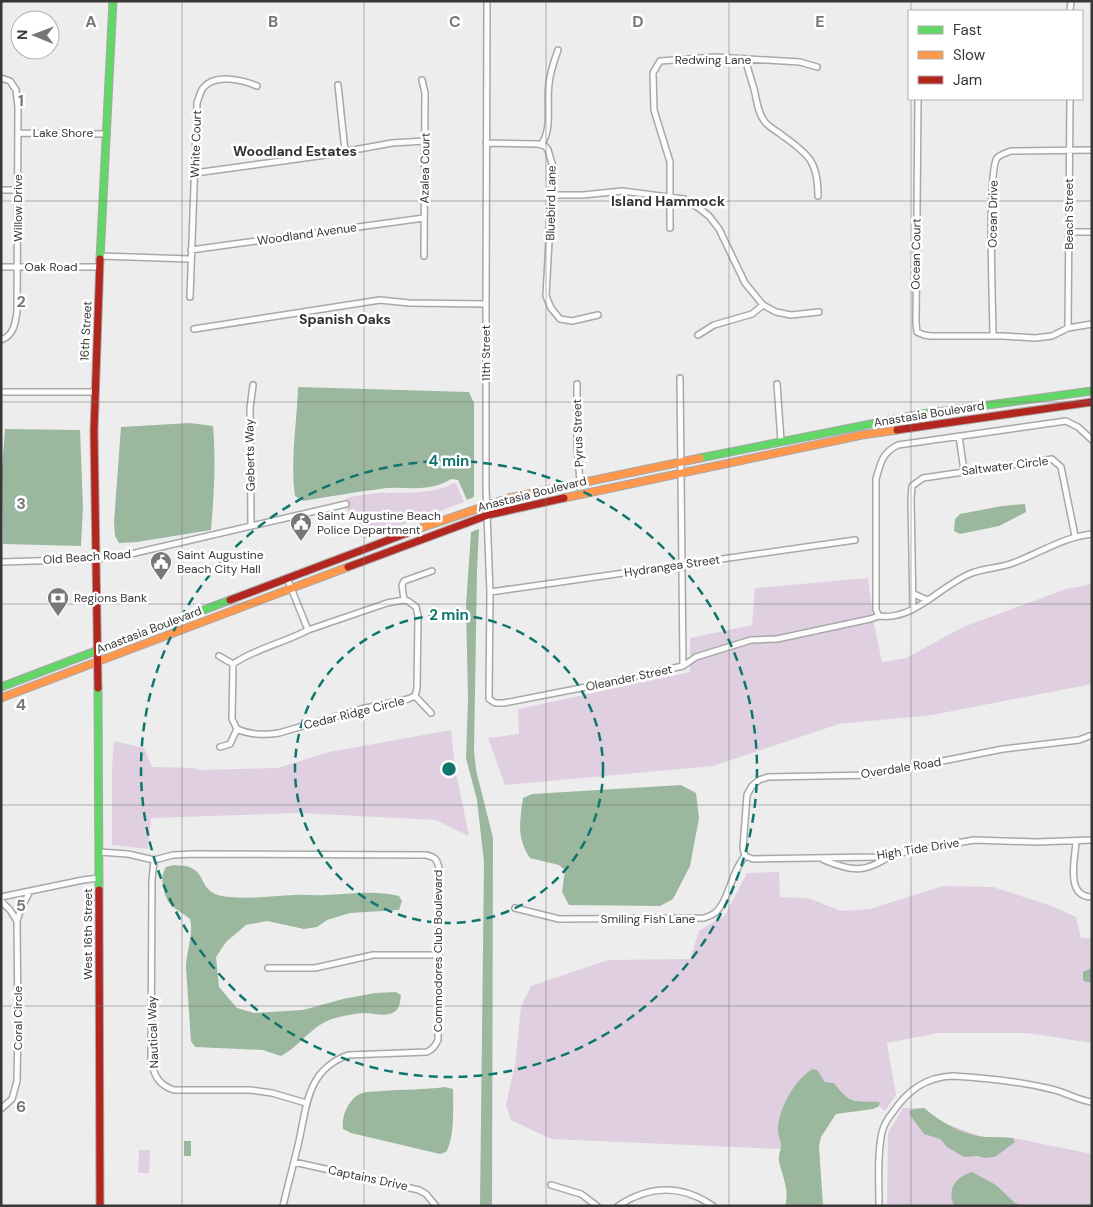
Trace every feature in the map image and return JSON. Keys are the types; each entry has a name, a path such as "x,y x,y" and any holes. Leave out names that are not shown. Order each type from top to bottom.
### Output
{"main road":[{"name":"16th Street","path":"98,662 95,392 113,1"},
{"name":"Anastasia Boulevard","path":"1,687 435,522 508,498 921,414 1092,391"},
{"name":"Anastasia Boulevard","path":"1,698 488,515 574,495 862,435 1092,402"},
{"name":"West 16th Street","path":"98,662 100,1206"}],"street":[{"name":"11th Street","path":"487,1 487,504 490,592 489,699 493,702"},
{"path":"486,143 541,145 545,140 548,86 558,50"},
{"name":"Redwing Lane","path":"670,228 670,162 654,110 653,74 660,61 715,57 800,62 817,67"},
{"path":"744,59 755,91 758,109 764,121 769,127 806,154 815,168 818,179 818,196"},
{"name":"Willow Drive","path":"1,78 10,81 16,90 19,133 16,322 9,336 1,340"},
{"name":"White Court","path":"190,297 197,103 202,90 207,84 217,80 240,80 257,86"},
{"name":"Azalea Court","path":"422,80 426,93 424,256"},
{"path":"338,85 345,151"},
{"name":"Ocean Court","path":"918,100 917,332 931,336 993,336"},
{"name":"Beach Street","path":"1068,328 1070,100"},
{"name":"Lake Shore","path":"19,133 106,134"},
{"path":"195,173 392,143 425,141"},
{"name":"Bluebird Lane","path":"541,145 545,146 548,150 553,167 549,262 546,281 547,302 560,319 572,322 598,315"},
{"name":"Ocean Drive","path":"993,336 992,195 997,158 1011,151 1092,150"},
{"path":"1,190 18,190"},
{"path":"552,195 583,195 622,191 669,197 688,202 709,216 719,229 745,283 763,304 783,314 798,316 819,312"},
{"name":"Woodland Avenue","path":"191,250 424,218"},
{"path":"1069,232 1092,232"},
{"path":"101,256 190,259"},
{"name":"Oak Road","path":"1,267 100,267"},
{"path":"194,329 380,300 409,303 486,304"},
{"path":"698,335 714,325 752,314 763,304"},
{"path":"993,336 1035,338 1052,336 1068,328 1092,324"},
{"path":"680,378 682,666"},
{"name":"Pyrus Street","path":"576,384 580,482"},
{"path":"777,384 781,441"},
{"name":"Geberts Way","path":"251,525 250,408 253,386"},
{"path":"1,392 95,392"},
{"path":"1092,440 1078,427 1066,421 898,445 888,450 882,460 876,479 876,610 879,616 900,615 971,573 1011,564 1062,540 1092,534"},
{"path":"959,436 964,471"},
{"name":"Saltwater Circle","path":"913,609 911,499 912,486 923,478 1052,459 1061,467 1075,536"},
{"name":"Old Beach Road","path":"1,562 96,559 144,552 251,525 310,514 346,504"},
{"name":"Hydrangea Street","path":"490,592 855,540"},
{"path":"233,664 261,649 308,630 387,603 404,600 402,585 404,581 432,571"},
{"path":"287,578 308,630"},
{"path":"914,594 927,600"},
{"name":"Cedar Ridge Circle","path":"237,729 268,734 279,733 344,714 408,700 415,696 417,688 418,616 416,607 404,600"},
{"name":"Oleander Street","path":"493,702 518,700 682,666 696,657 751,640 777,639 879,616"},
{"path":"218,656 233,664"},
{"path":"220,747 230,744 237,729 232,719 233,664"},
{"path":"415,696 430,713"},
{"name":"Overdale Road","path":"746,856 743,848 747,795 752,786 759,780 768,777 872,775 1003,750 1079,740 1092,735"},
{"name":"High Tide Drive","path":"746,856 753,859 877,857 974,840 1076,842 1092,840"},
{"path":"1076,842 1073,881 1078,892 1086,897 1092,897"},
{"name":"Commodores Club Boulevard","path":"99,852 128,854 154,860 173,855 194,854 402,854 435,857 439,868 438,1040 432,1049 427,1052 356,1053 335,1059 315,1081 306,1103 283,1206"},
{"path":"821,859 844,868 860,869 876,864 894,854"},
{"name":"Smiling Fish Lane","path":"516,908 559,919 704,918 714,914 722,905 738,864 746,856"},
{"name":"Nautical Way","path":"154,860 152,888 151,1062 154,1074 166,1087 174,1090 250,1090 272,1092 306,1103"},
{"path":"1,897 99,878"},
{"name":"Coral Circle","path":"1,1109 12,1099 17,1081 17,921 30,891"},
{"path":"1,901 17,921"},
{"path":"268,968 315,968 373,955 438,955"},
{"path":"879,1206 882,1132 888,1118 896,1107 916,1086 935,1078 953,1076 1025,1083 1092,1102"},
{"name":"Captains Drive","path":"294,1162 419,1190 426,1194 436,1206"},
{"path":"550,1185 581,1194 597,1206"},
{"path":"618,1206 631,1197 645,1192 664,1190 682,1191 703,1199 713,1206"}],"shaded area":[{"path":"298,387 469,392 474,403 474,497 467,500 458,480 451,479 442,484 425,488 380,489 303,501 295,496 293,456"},
{"path":"190,423 213,426 214,478 211,530 137,542 119,543 115,536 114,522 121,427"},
{"path":"5,429 80,430 83,507 81,546 3,544 2,468"},
{"path":"456,483 464,502 365,539 355,515 348,514 346,498 376,493 427,491 446,487"},
{"path":"1025,504 1026,512 999,526 960,534 954,531 955,519 960,514 1002,506"},
{"path":"479,529 474,751 476,770 493,838 492,1206 480,1206 484,862 477,800 466,758 468,699 466,606 471,532"},
{"path":"868,578 874,624 882,662 906,658 963,627 1066,589 1092,584 1092,684 932,715 839,724 713,766 505,785 488,738 519,734 518,709 690,672 690,638 752,625 755,588"},
{"path":"451,730 455,768 469,836 436,820 299,813 151,818 148,849 112,845 114,741 144,748 152,767 194,768 200,770 278,768 329,752"},
{"path":"681,785 696,793 699,818 690,866 673,899 660,906 569,905 562,892 565,870 559,865 530,858 523,843 520,829 523,798 532,794"},
{"path":"174,865 187,866 195,870 207,888 212,892 229,897 253,898 353,893 399,896 402,901 399,910 350,913 327,920 317,927 304,929 267,921 246,925 226,942 216,957 219,987 237,1008 254,1013 303,1010 343,999 375,993 396,992 401,995 397,1009 387,1015 363,1013 332,1019 318,1026 281,1056 263,1050 195,1047 191,1041 186,968 191,931 190,919 169,903 162,878 166,867"},
{"path":"779,872 780,897 808,898 841,911 870,909 943,886 993,887 1049,905 1076,917 1081,938 1092,938 1092,1043 1027,1033 938,1033 887,1043 896,1095 885,1111 879,1106 880,1102 857,1102 844,1096 781,1149 551,1139 511,1120 506,1105 515,1065 521,1007 531,986 608,960 690,959 699,931 725,915 747,873"},
{"path":"1092,968 1092,983 1083,981 1083,972"},
{"path":"812,1069 817,1070 825,1082 834,1083 849,1098 859,1101 880,1102 879,1106 873,1109 836,1114 821,1137 819,1146 823,1206 785,1206 787,1194 779,1159 781,1142 778,1133 779,1123 788,1096 805,1074"},
{"path":"445,1087 453,1089 451,1139 446,1152 440,1154 351,1133 343,1129 343,1119 347,1108 357,1095 369,1092"},
{"path":"903,1108 924,1108 941,1122 983,1137 1013,1138 1092,1154 1092,1206 887,1206 888,1133"},
{"path":"924,1108 945,1123 968,1134 1013,1138 1015,1142 995,1157 964,1157 947,1147 940,1139 924,1134 910,1115 910,1111"},
{"path":"184,1141 191,1141 191,1156 184,1156"},
{"path":"139,1150 150,1150 149,1173 138,1173"},
{"path":"972,1172 996,1185 1015,1203 1022,1206 954,1206 951,1194 954,1185 961,1177"}],"traffic: fast":[{"path":"100,259 113,1"},
{"path":"700,458 921,414 1092,391"},
{"path":"1,687 230,600"},
{"path":"98,688 99,890"}],"traffic: slow":[{"path":"564,498 862,435 897,430"},
{"path":"415,530 509,498 700,458"},
{"path":"1,698 348,567"}],"traffic: jam":[{"path":"98,688 94,431 100,259"},
{"path":"897,430 1092,402"},
{"path":"348,567 488,515 564,498"},
{"path":"230,600 415,530"},
{"path":"99,890 100,1206"}],"place":[{"name":"Saint Augustine Beach Police Department","path":"301,542"},
{"name":"Saint Augustine Beach City Hall","path":"161,581"},
{"name":"Regions Bank","path":"58,617"}],"district":[{"name":"Woodland Estates","path":"295,151"},
{"name":"Island Hammock","path":"668,201"},
{"name":"Spanish Oaks","path":"345,319"}]}
